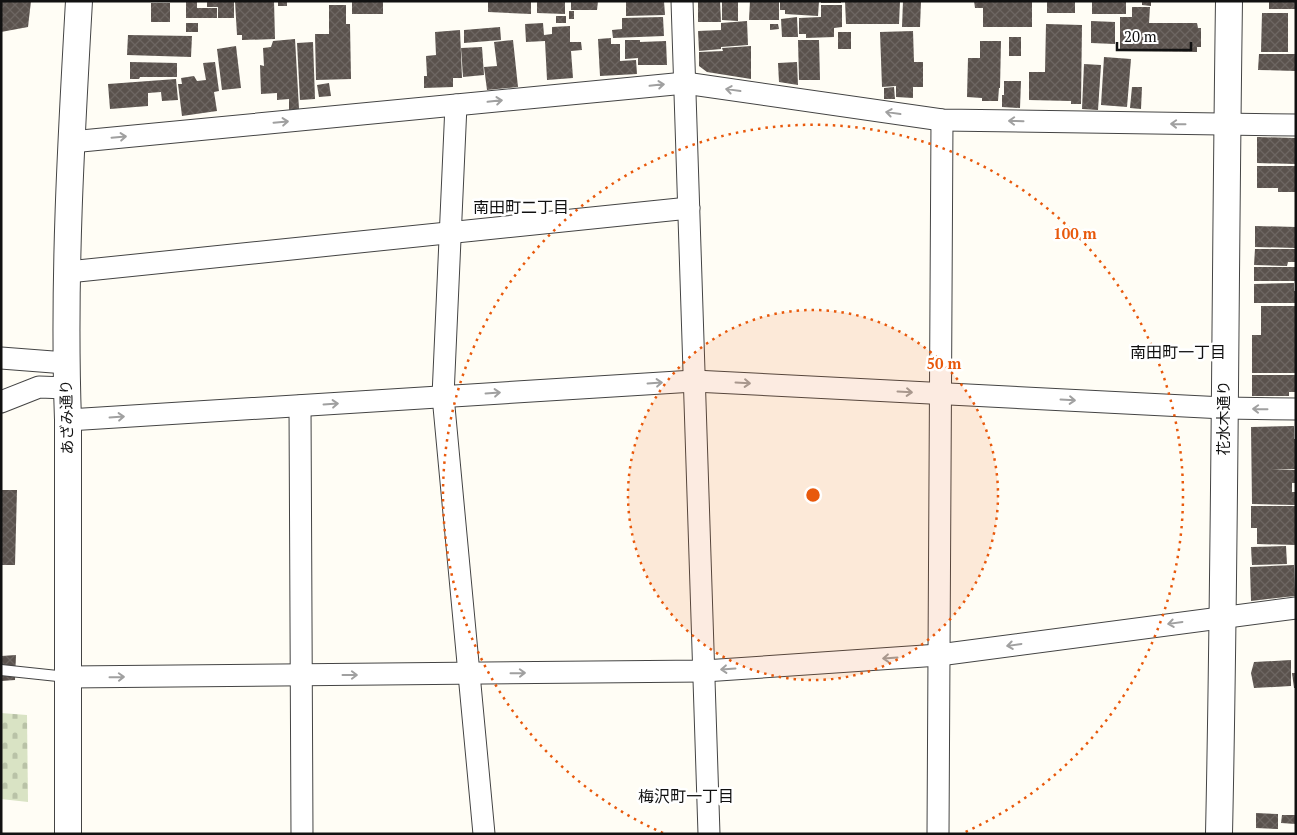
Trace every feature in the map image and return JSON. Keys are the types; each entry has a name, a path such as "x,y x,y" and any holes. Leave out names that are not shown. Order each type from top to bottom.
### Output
{"street":[{"name":"あざみ通り","path":"68,834 68,420 66,375 71,142 79,1"},
{"path":"682,1 709,834"},
{"name":"花水木通り","path":"1219,834 1224,617 1224,408 1229,1"},
{"path":"71,142 685,83 942,120 1296,125"},
{"path":"456,105 443,396 484,834"},
{"path":"938,834 942,120"},
{"path":"68,272 689,208"},
{"path":"1,358 66,375"},
{"path":"1,402 66,375"},
{"path":"68,420 694,380 1224,408 1296,409"},
{"path":"300,406 302,834"},
{"path":"68,678 704,671 939,655 1296,608"}],"lane":[{"path":"1,670 68,678"}],"green space":[{"path":"1,713 27,715 28,802 1,799"}],"building":[{"path":"1,1 31,1 28,27 1,32"},
{"path":"186,1 197,1 197,8 217,8 217,18 186,18"},
{"path":"207,1 234,1 234,18 218,18 218,7 207,7"},
{"path":"235,1 274,1 275,39 242,40 242,35 237,35"},
{"path":"278,1 287,1 287,6 278,6"},
{"path":"352,1 383,1 383,14 352,14"},
{"path":"488,1 531,1 531,14 488,12"},
{"path":"537,1 565,1 565,14 537,13"},
{"path":"571,1 598,1 597,10 571,10"},
{"path":"626,1 664,1 665,15 626,16"},
{"path":"698,1 720,1 721,22 698,22"},
{"path":"722,1 738,1 738,21 722,20"},
{"path":"750,1 779,1 779,20 749,20"},
{"path":"780,1 819,1 818,16 785,14 785,10 780,10"},
{"path":"821,1 841,1 841,3 821,3"},
{"path":"845,1 900,1 899,24 846,24"},
{"path":"903,1 921,1 920,27 902,27"},
{"path":"974,1 1032,1 1032,27 983,27 983,8 975,8"},
{"path":"1092,1 1126,1 1126,14 1092,14"},
{"path":"1142,1 1151,1 1151,6 1142,5"},
{"path":"1269,1 1296,1 1296,9 1269,9"},
{"path":"1047,2 1075,2 1075,13 1047,13"},
{"path":"151,3 170,3 170,22 151,22"},
{"path":"329,5 346,5 346,24 350,24 351,79 316,80 315,34 329,34"},
{"path":"821,5 842,5 842,27 834,28 834,37 806,38 806,34 799,34 799,18 821,17"},
{"path":"1132,7 1150,7 1149,23 1197,23 1198,28 1201,28 1201,47 1197,47 1197,52 1120,51 1120,17 1132,17"},
{"path":"569,11 574,11 574,19 569,19"},
{"path":"1262,13 1288,13 1288,52 1261,52"},
{"path":"556,16 566,16 566,23 556,23"},
{"path":"663,17 664,36 613,38 612,30 622,29 622,18"},
{"path":"797,17 798,37 782,37 781,19"},
{"path":"747,21 748,45 699,51 698,31 721,30 721,23"},
{"path":"1091,21 1115,22 1115,44 1091,43"},
{"path":"186,23 198,23 198,32 186,32"},
{"path":"543,23 544,35 552,34 552,27 570,26 570,42 581,42 582,50 571,51 573,78 547,80 545,41 526,42 525,24"},
{"path":"770,24 778,24 779,29 770,30"},
{"path":"1046,24 1082,25 1081,104 1071,104 1071,101 1029,100 1029,72 1045,72"},
{"path":"500,27 501,40 464,43 464,30"},
{"path":"460,30 462,78 453,78 453,87 424,88 424,76 427,76 426,56 436,55 435,32"},
{"path":"913,31 914,62 923,62 923,87 913,87 913,98 896,97 896,86 882,87 880,32"},
{"path":"838,32 851,32 851,49 838,49"},
{"path":"128,35 192,36 191,57 127,55"},
{"path":"1009,37 1021,37 1021,56 1009,56"},
{"path":"611,38 611,44 620,44 620,61 636,60 637,74 600,76 598,39"},
{"path":"295,39 299,109 289,110 289,99 277,100 277,93 261,94 260,65 264,66 263,48 271,47 273,41"},
{"path":"513,40 518,87 487,90 484,67 497,66 494,42"},
{"path":"625,40 640,40 640,42 666,41 667,65 638,65 638,58 625,59"},
{"path":"798,40 819,40 820,80 799,80"},
{"path":"980,41 1001,41 998,101 982,101 982,98 967,97 968,58 980,58"},
{"path":"313,42 315,99 300,100 297,43"},
{"path":"236,46 241,88 222,90 217,49"},
{"path":"751,46 751,79 707,72 699,66 699,52 723,51 722,48"},
{"path":"482,47 484,75 463,77 461,48"},
{"path":"1259,54 1296,54 1296,71 1258,70"},
{"path":"1104,57 1131,59 1127,107 1101,105"},
{"path":"130,62 177,63 177,77 140,77 139,79 130,79"},
{"path":"215,62 219,91 214,92 217,111 182,116 178,84 182,84 181,78 194,76 197,81 206,80 203,63"},
{"path":"797,62 798,85 779,82 778,63"},
{"path":"1084,64 1101,65 1098,110 1082,109"},
{"path":"176,79 178,100 162,101 161,92 148,93 148,106 110,109 108,84"},
{"path":"1004,81 1021,81 1020,108 1002,107"},
{"path":"329,83 331,96 319,97 317,85"},
{"path":"894,87 895,99 884,99 884,88"},
{"path":"1132,87 1142,87 1141,109 1130,108"},
{"path":"1257,137 1295,138 1295,164 1257,163"},
{"path":"1257,166 1296,166 1296,192 1278,192 1278,188 1257,188"},
{"path":"1255,226 1296,227 1296,248 1255,247"},
{"path":"1255,249 1296,249 1296,262 1288,262 1287,266 1254,265"},
{"path":"1254,267 1296,267 1296,281 1254,281"},
{"path":"1294,283 1296,303 1254,303 1254,284"},
{"path":"1261,306 1296,306 1296,373 1252,373 1252,335 1261,335"},
{"path":"1252,375 1296,375 1296,392 1289,392 1289,396 1252,396"},
{"path":"1294,426 1296,469 1271,470 1296,470 1296,483 1292,483 1292,492 1296,492 1296,505 1252,504 1251,427"},
{"path":"1,490 17,490 15,565 1,565"},
{"path":"1251,506 1296,506 1296,545 1257,544 1257,528 1251,528"},
{"path":"1286,546 1287,564 1252,565 1251,547"},
{"path":"1294,565 1295,596 1251,601 1250,567"},
{"path":"16,655 15,680 1,681 1,656"},
{"path":"1291,660 1291,686 1254,688 1251,673 1254,662"},
{"path":"1292,673 1296,673 1296,688 1294,688"},
{"path":"1256,813 1278,814 1278,829 1256,828"},
{"path":"1282,815 1296,815 1296,824 1281,823"}],"district":[{"name":"南田町二丁目","path":"521,207"},
{"name":"南田町一丁目","path":"1178,352"},
{"name":"梅沢町一丁目","path":"686,796"}]}
